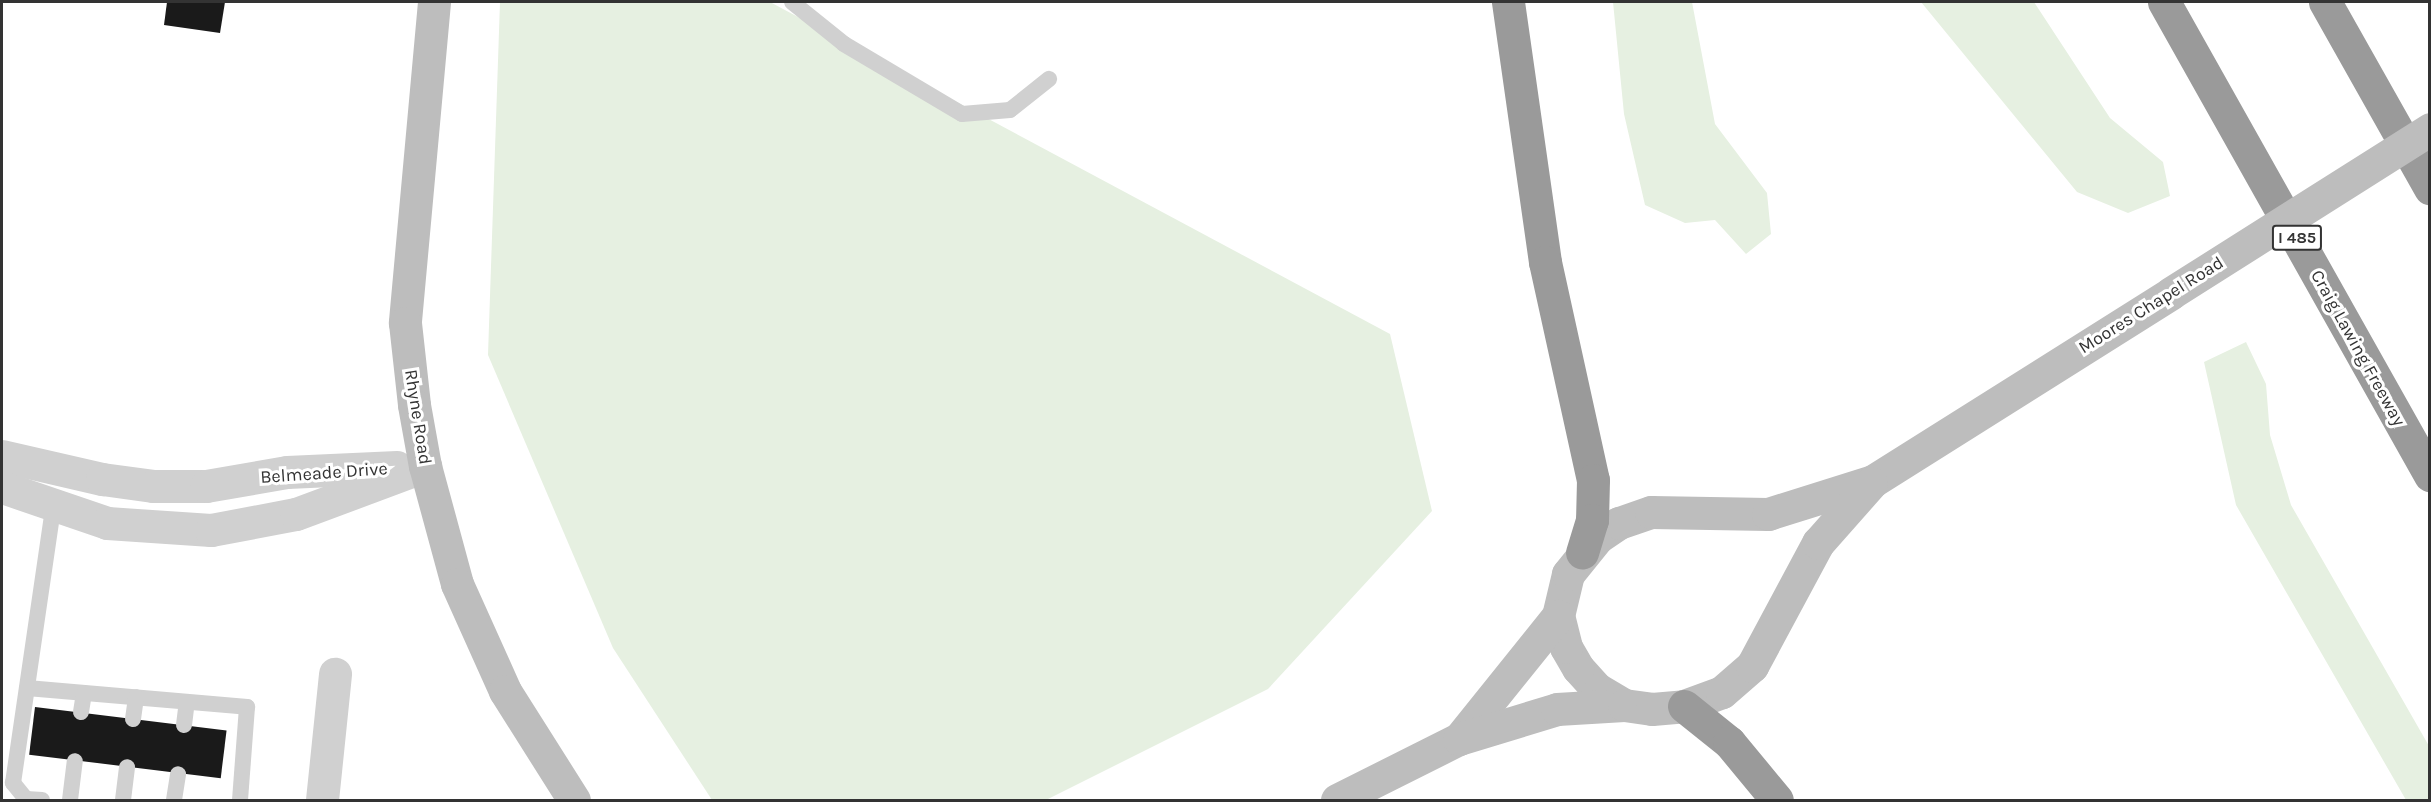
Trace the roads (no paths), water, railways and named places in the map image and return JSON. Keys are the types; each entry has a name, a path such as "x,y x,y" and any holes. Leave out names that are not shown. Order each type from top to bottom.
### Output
{"highway":[{"path":"1508,2 1545,262 1593,480 1592,520 1582,553"},
{"name":"Craig Lawing Freeway","path":"2164,2 2430,475"},
{"path":"2325,2 2430,188"},
{"path":"1684,706 1729,742 1777,801"}],"main road":[{"name":"Rhyne Road","path":"434,2 405,323 425,466 457,584 505,692 574,801"},
{"name":"Moores Chapel Road","path":"1459,739 1558,616 1568,574 1582,553 1619,523 1651,512 1768,514 1872,481 2430,129"},
{"name":"Moores Chapel Road","path":"1337,801 1459,739 1557,709 1624,705 1652,710 1684,706 1722,692 1752,666 1818,543 1872,481"},
{"name":"Moores Chapel Road","path":"1558,616 1566,647 1578,668 1597,689 1624,705"}],"street":[{"name":"Belmeade Drive","path":"2,456 102,479 153,486 206,486 287,471 425,466"},
{"name":"Belmeade Drive","path":"2,487 53,508 106,523 211,530 296,514 425,466"},
{"path":"322,801 335,674"}],"lane":[{"path":"792,2 844,44 962,114 1010,110 1049,79"},
{"path":"42,801 26,799 14,783 53,508"},
{"path":"27,688 247,707 240,801"},
{"path":"81,712 84,693"},
{"path":"133,719 136,697"},
{"path":"184,725 187,702"},
{"path":"70,801 75,761"},
{"path":"123,801 127,767"},
{"path":"174,801 178,774"}]}
